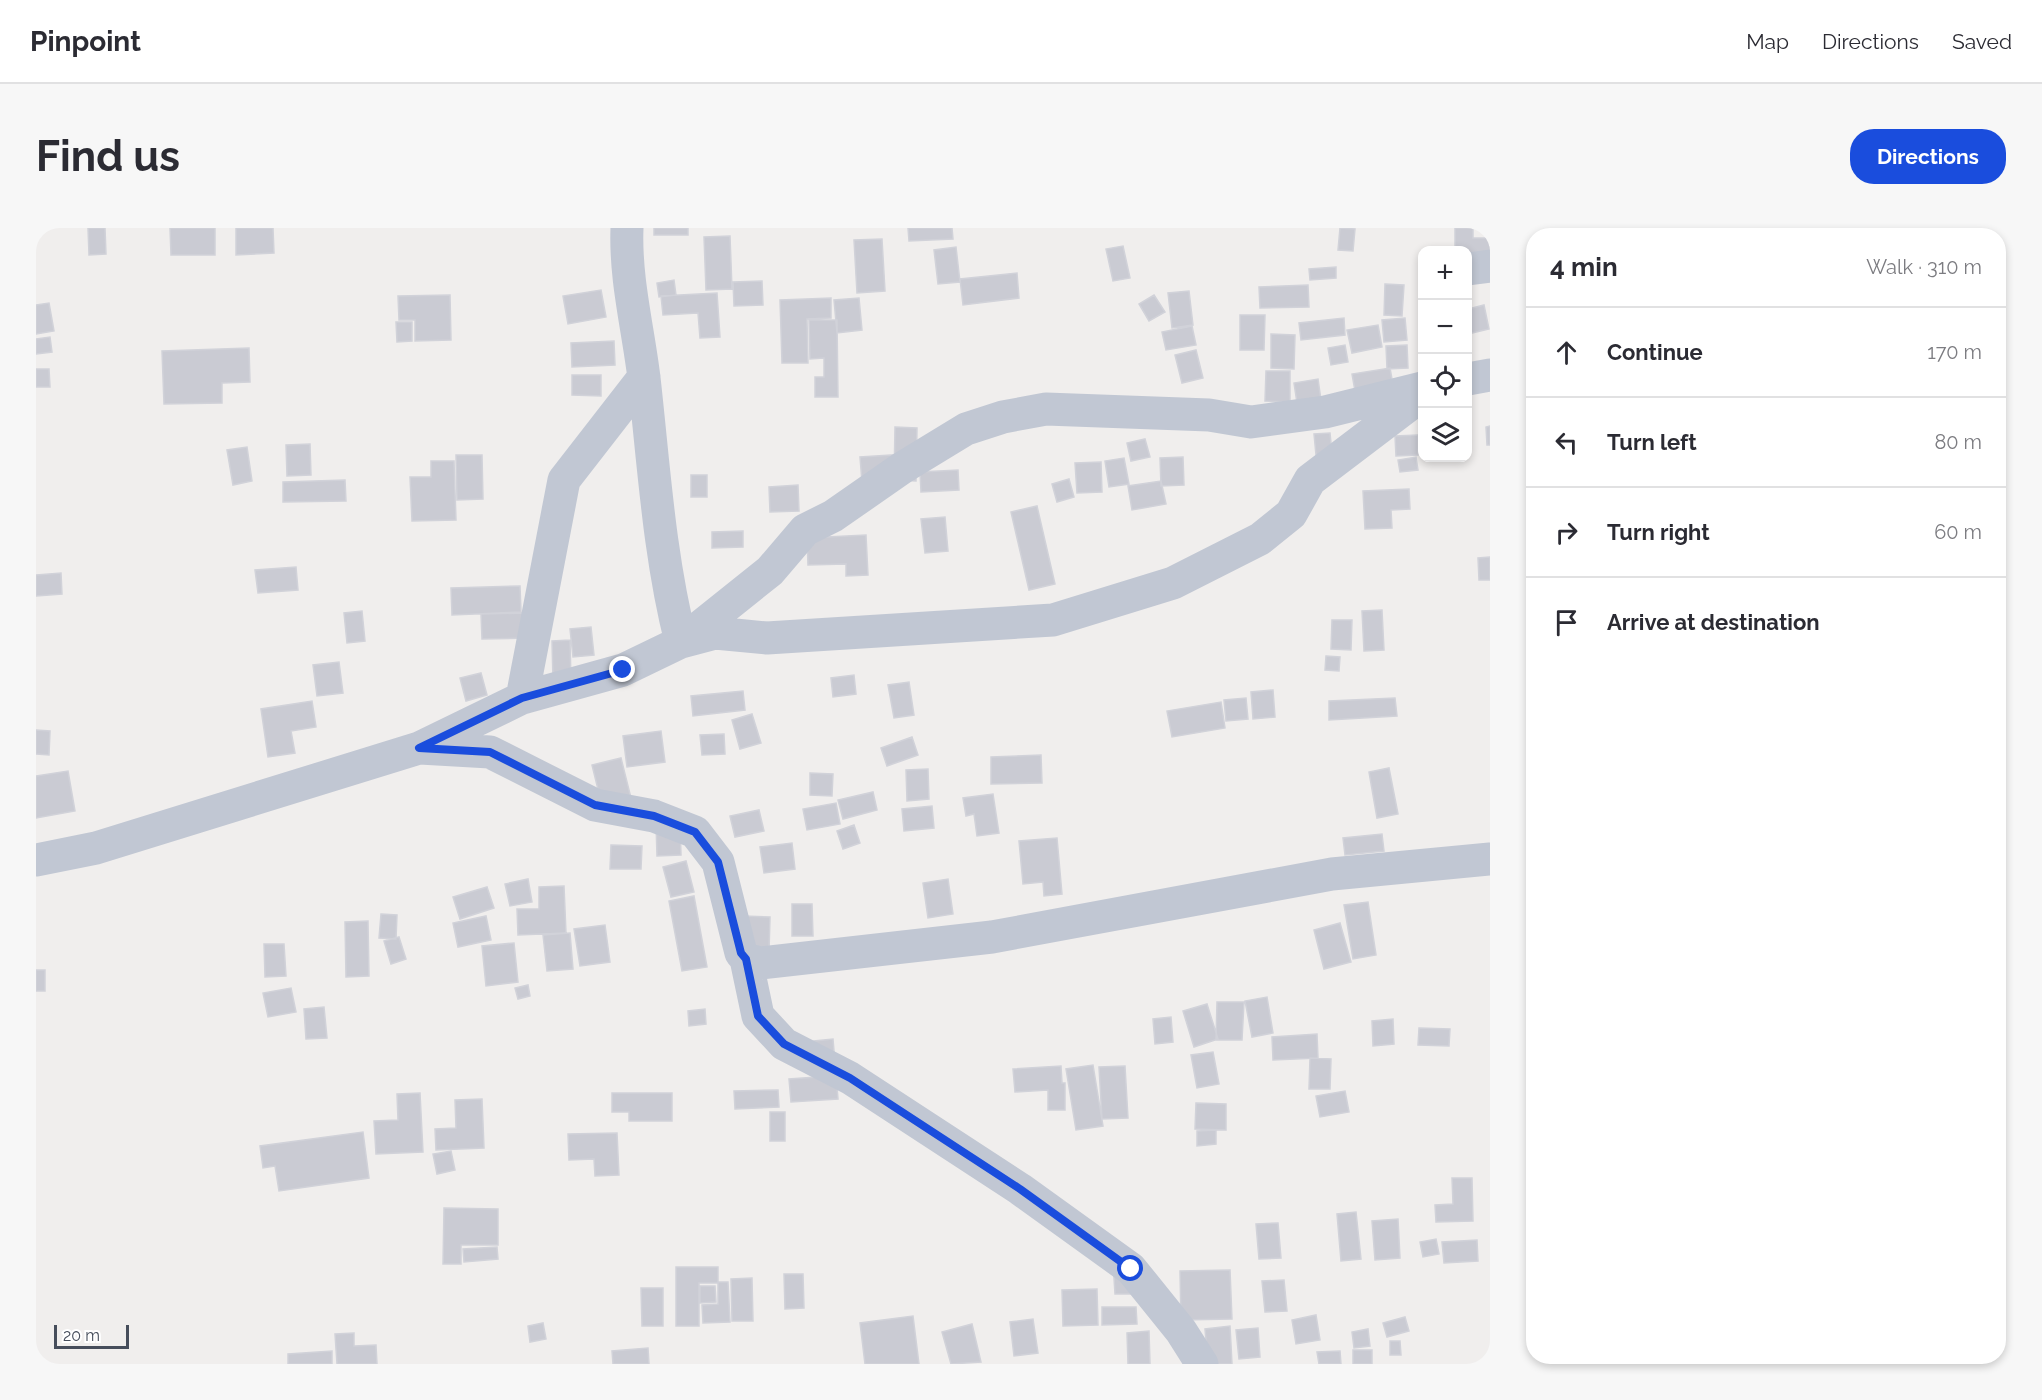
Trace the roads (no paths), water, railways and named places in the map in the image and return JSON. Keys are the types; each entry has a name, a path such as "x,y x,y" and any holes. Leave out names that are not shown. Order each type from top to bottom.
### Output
{"street":[{"path":"627,228 626,260 644,377 667,586 681,642"},
{"path":"1472,268 1490,266"},
{"path":"1472,378 1490,375"},
{"path":"522,698 564,480 644,377"},
{"path":"681,642 770,571 806,530 833,516 902,468 966,429 1003,417 1046,409 1209,415 1251,422 1325,412 1418,389"},
{"path":"36,860 96,848 419,748 522,698 623,670 681,642 715,633 767,638 1053,620 1173,583 1260,539 1291,514 1310,480 1418,398"},
{"path":"419,748 490,752 595,805 654,816 695,832 718,862 741,953 746,959 758,1016 784,1044 850,1078 1020,1189 1131,1269 1181,1331 1202,1364"},
{"path":"746,959 760,963 992,937 1332,874 1490,859"}]}
